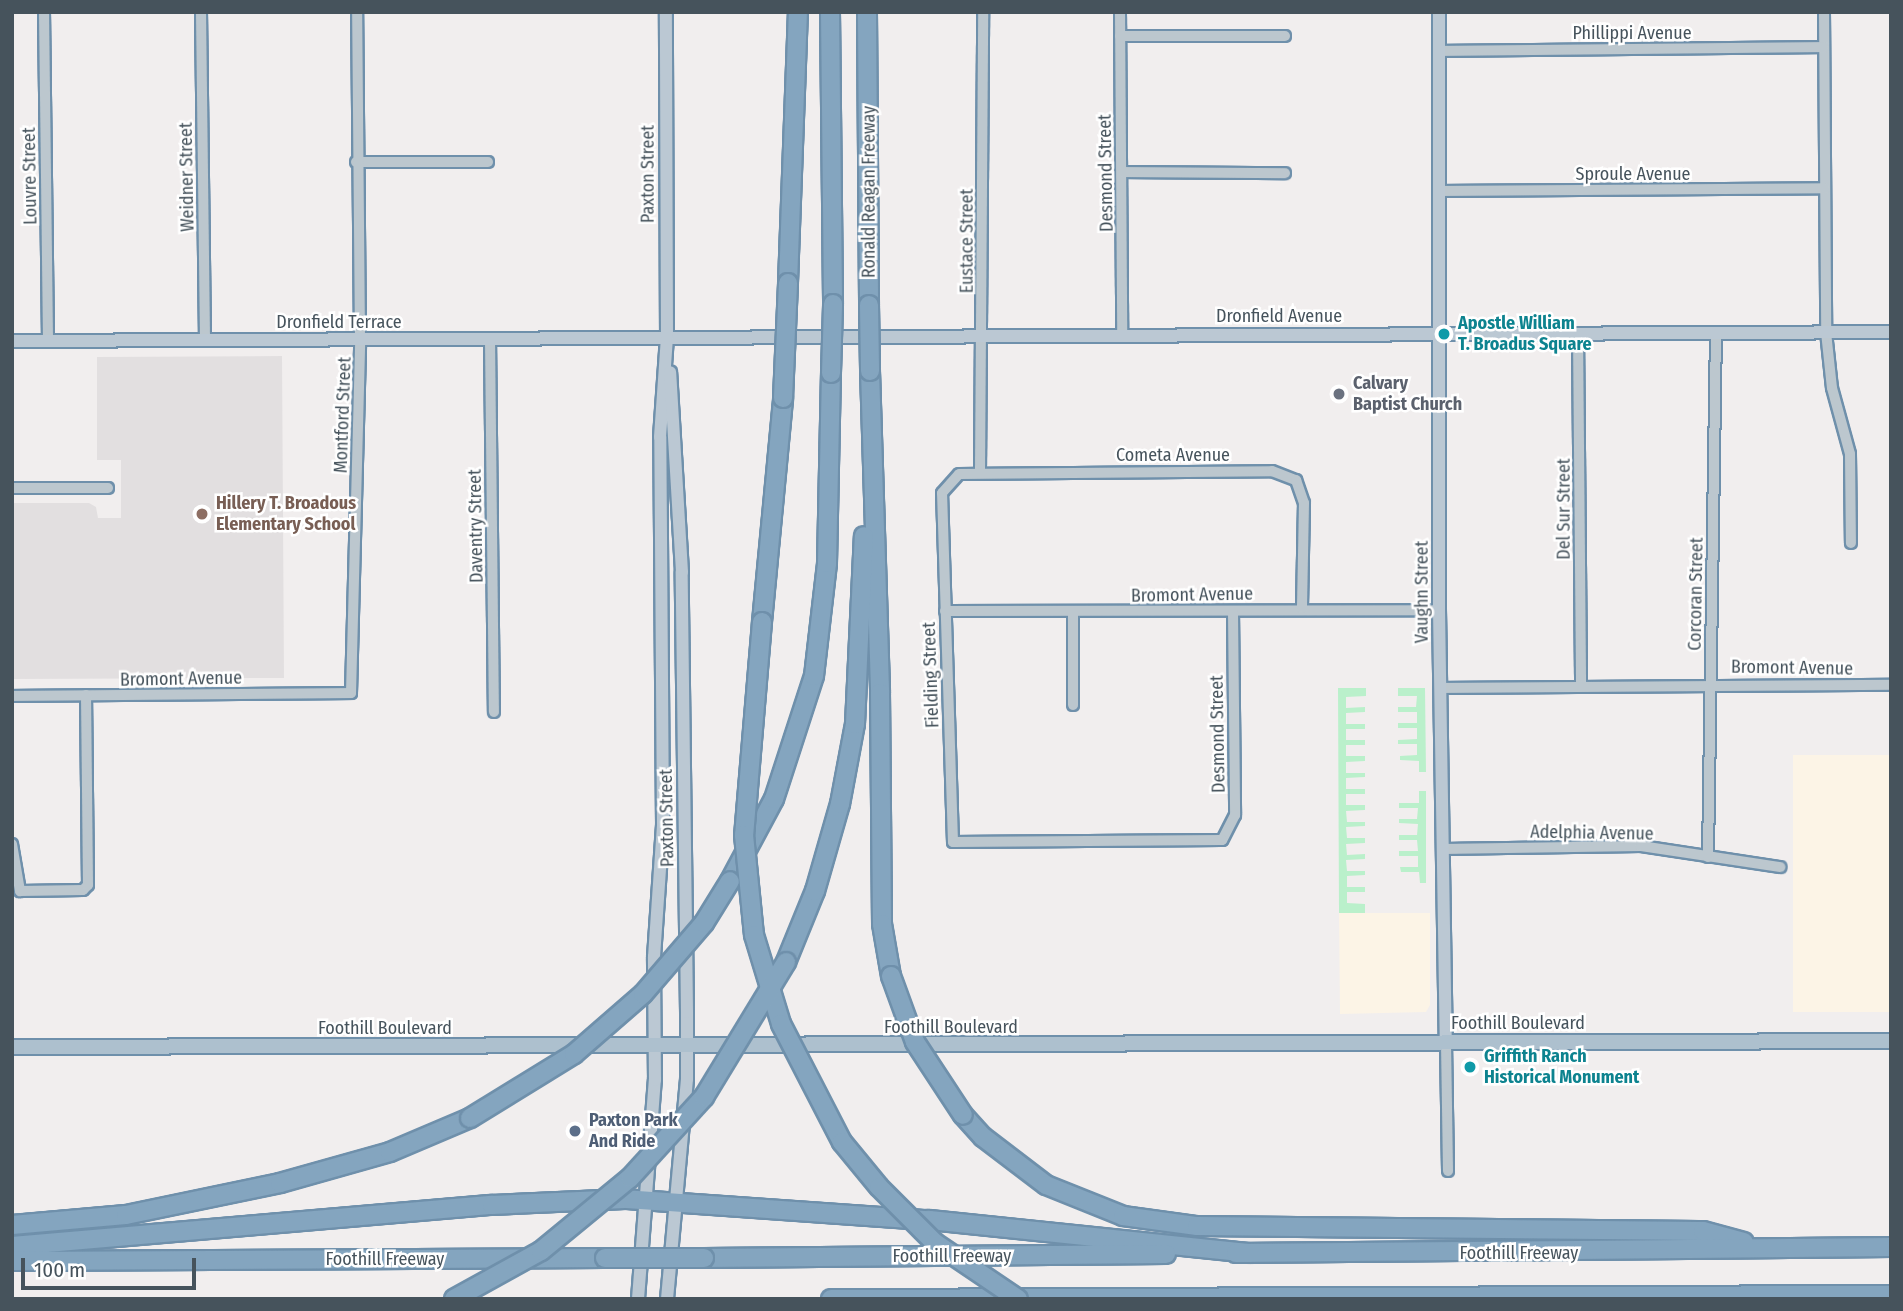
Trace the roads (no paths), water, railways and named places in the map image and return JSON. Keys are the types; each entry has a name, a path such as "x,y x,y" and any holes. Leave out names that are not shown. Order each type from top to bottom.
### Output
{"highway":[{"path":"798,12 783,398 744,835 754,935 781,1024 806,1080 842,1142 879,1187 935,1242 1018,1299"},
{"path":"12,1225 126,1215 280,1183 390,1152 470,1118 574,1054 643,995 704,923 774,799 814,676 827,564 833,304 830,12"},
{"name":"Ronald Reagan Freeway","path":"867,12 870,371"},
{"path":"454,1299 541,1251 630,1178 704,1097 786,962 815,891 833,829 855,724 870,371"},
{"path":"870,371 880,693 882,924 891,976 915,1042 963,1115 983,1137 1046,1185 1123,1216 1197,1226 1703,1231 1761,1247"},
{"path":"12,1246 492,1205 645,1200 929,1220 1248,1253"},
{"name":"Foothill Freeway","path":"12,1261 1631,1253 1761,1247 1891,1247"},
{"path":"831,1299 1891,1295"}],"main road":[{"name":"Foothill Boulevard","path":"12,1047 655,1048 1891,1041"}],"street":[{"name":"Louvre Street","path":"44,12 48,340"},
{"name":"Weidner Street","path":"201,12 205,341"},
{"name":"Montford Street","path":"351,693 360,340 356,162 358,12"},
{"name":"Paxton Street","path":"638,1299 655,1048 665,598 660,437 667,337 666,12"},
{"name":"Eustace Street","path":"980,471 983,334 983,12"},
{"name":"Desmond Street","path":"1120,12 1122,334"},
{"name":"Vaughn Street","path":"1439,12 1442,191 1439,610 1448,1171"},
{"path":"1824,12 1826,332 1832,388 1850,454 1851,543"},
{"path":"1120,36 1285,36"},
{"name":"Phillippi Avenue","path":"1439,51 1824,47"},
{"path":"356,162 488,162"},
{"path":"1123,172 1285,173"},
{"name":"Sproule Avenue","path":"1442,191 1825,188"},
{"name":"Dronfield Avenue","path":"667,337 1891,331"},
{"name":"Corcoran Street","path":"1708,857 1716,332"},
{"name":"Del Sur Street","path":"1578,333 1581,685"},
{"name":"Dronfield Terrace","path":"12,341 667,337"},
{"name":"Paxton Street","path":"667,337 677,436 681,545 687,1047 677,1201 667,1299"},
{"name":"Daventry Street","path":"490,338 494,712"},
{"name":"Cometa Avenue","path":"943,507 942,493 948,483 959,474 980,471 1272,471 1296,480 1304,503 1302,608"},
{"path":"12,488 108,488"},
{"name":"Fielding Street","path":"943,507 953,842 1213,841 1229,832 1235,814"},
{"name":"Bromont Avenue","path":"945,611 1233,612 1302,608 1439,610"},
{"path":"1073,611 1073,705"},
{"name":"Desmond Street","path":"1233,612 1235,814"},
{"name":"Bromont Avenue","path":"1441,688 1711,683 1891,685"},
{"name":"Bromont Avenue","path":"12,696 351,693"},
{"path":"12,844 20,891 83,890 88,885 86,695"},
{"name":"Adelphia Avenue","path":"1444,849 1641,846 1780,867"}],"place":[{"name":"Apostle William T. Broadus Square","path":"1444,334"},
{"name":"Calvary Baptist Church","path":"1339,394"},
{"name":"Hillery T. Broadous Elementary School","path":"202,514"},
{"name":"Griffith Ranch Historical Monument","path":"1470,1067"},
{"name":"Paxton Park And Ride","path":"575,1131"}]}
